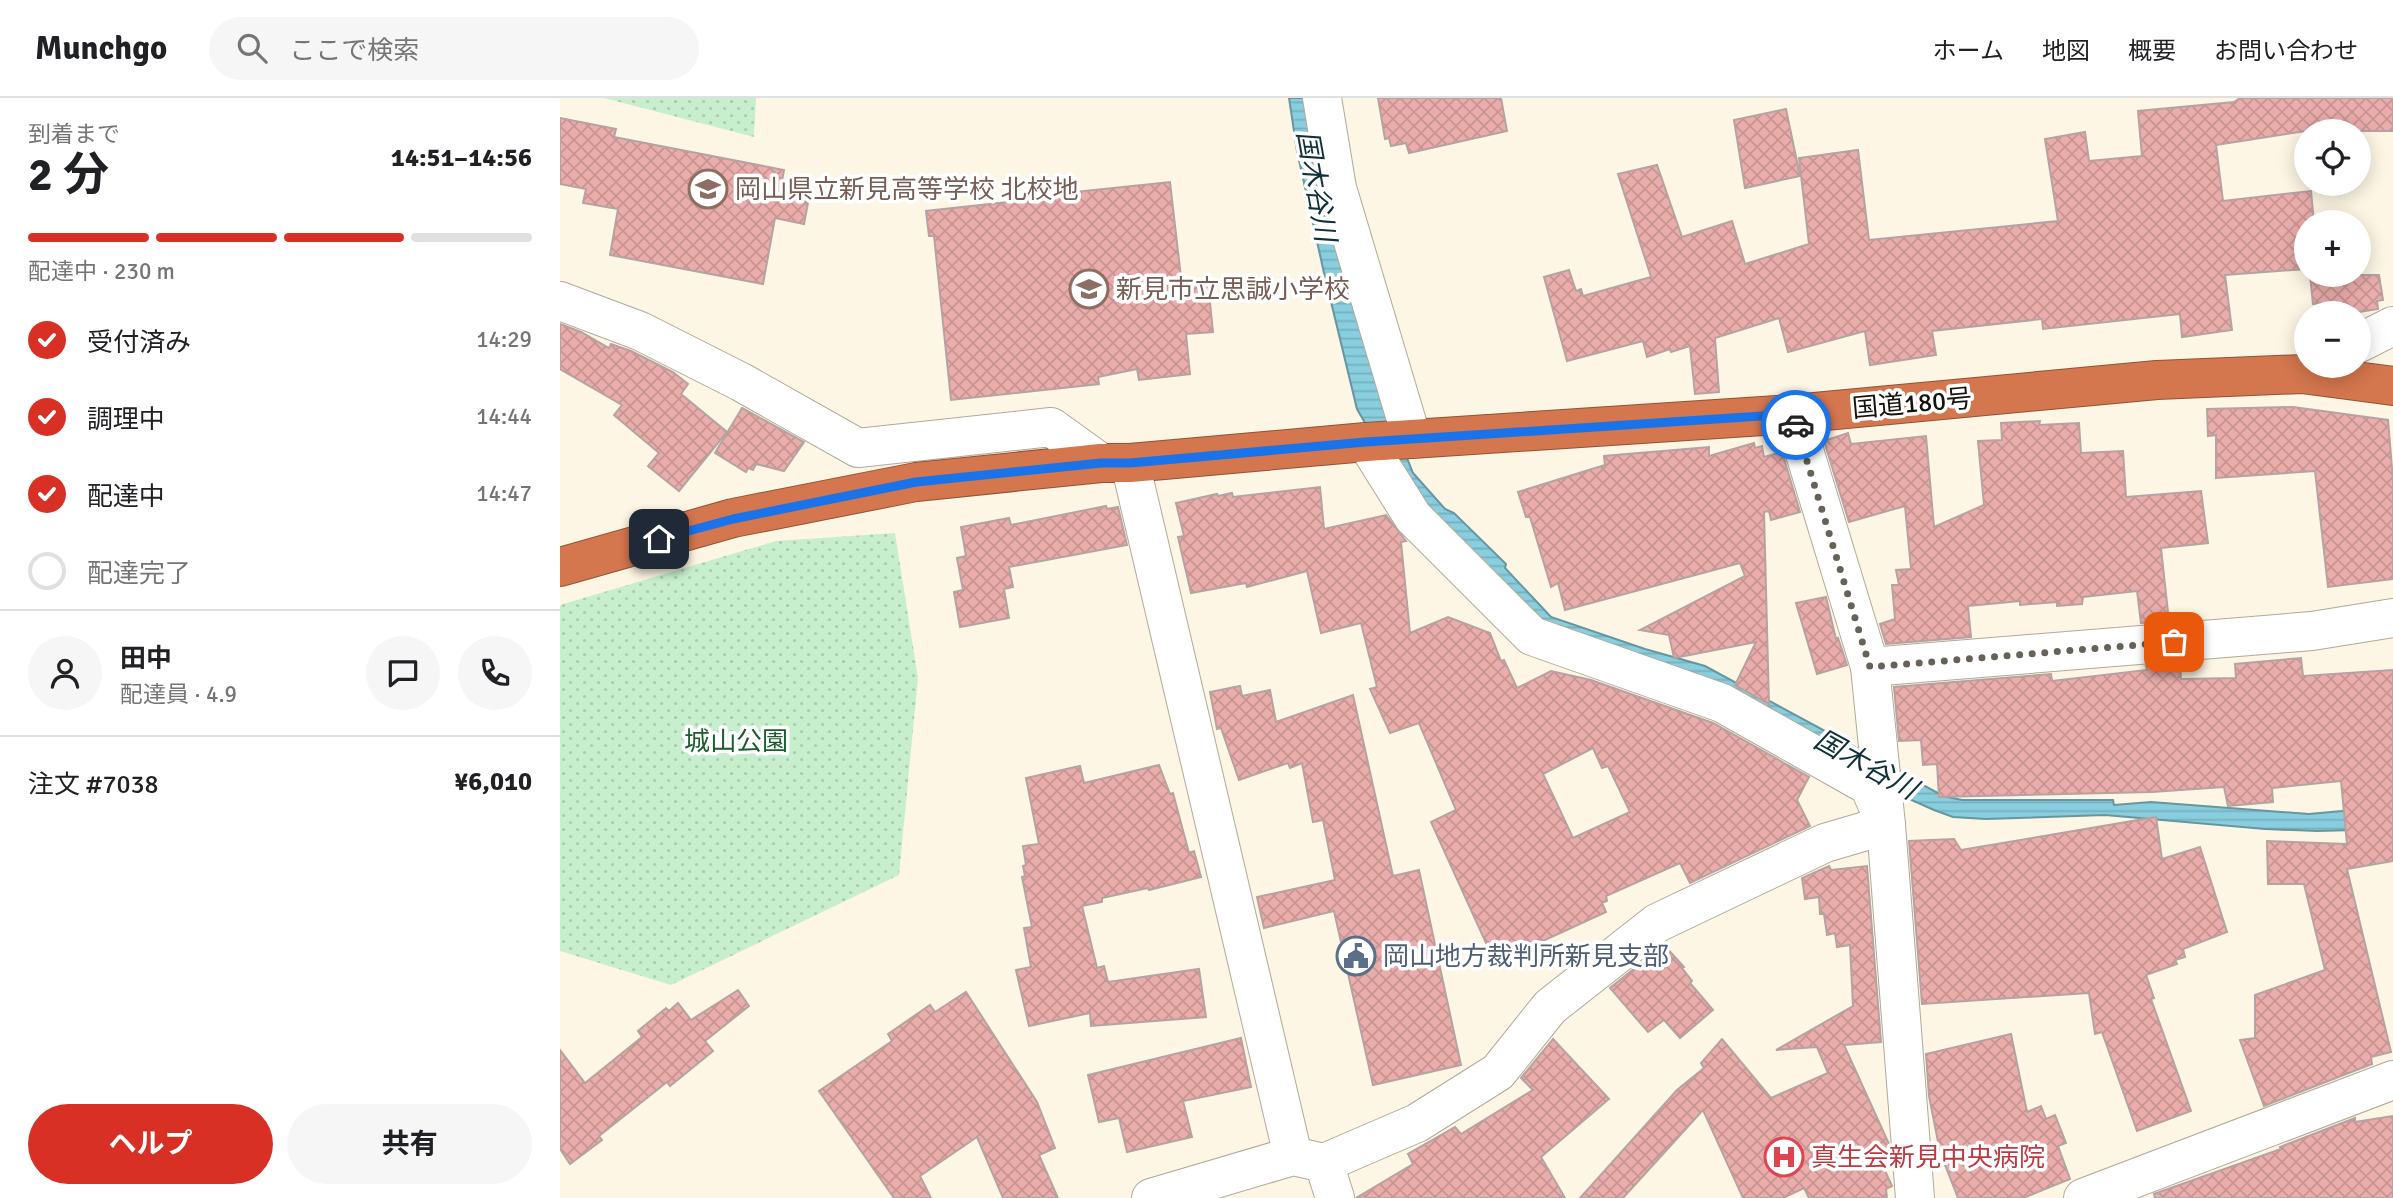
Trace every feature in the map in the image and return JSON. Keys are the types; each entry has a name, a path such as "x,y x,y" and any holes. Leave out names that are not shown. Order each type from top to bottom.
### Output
{"highway":[{"name":"国道180号","path":"560,567 733,519 916,482 1366,442 1793,414 2157,380 2294,371"},
{"name":"国道180号","path":"2351,378 2393,386"}],"street":[{"path":"1322,98 1337,188 1412,439"},
{"path":"560,302 651,337 741,382 858,448 1051,427 1116,463 1317,1172"},
{"path":"2371,337 2393,326"},
{"path":"1793,414 1870,667 1886,825 1915,1198"},
{"path":"1366,442 1413,517 1532,636 1722,703 1869,786 1886,825"},
{"path":"1870,667 2312,631 2393,618"},
{"path":"1151,1198 1317,1172 1416,1123 1498,1072 1550,1007 1657,923 1825,843 1886,825"},
{"path":"2083,1198 2393,1080"}],"green space":[{"path":"604,98 756,98 754,137"},
{"name":"城山公園","path":"895,533 918,678 899,875 671,985 560,951 560,605 776,541"}],"water":[{"name":"国木谷川","path":"1289,98 1312,98 1383,398 1413,473 1445,509 1454,513 1506,564 1505,568 1551,617 1705,666 1862,751 1890,760 1903,774 1943,796 1962,800 2113,800 2114,805 2151,802 2309,814 2342,811 2376,803 2354,830 2265,829 2105,815 1986,819 1953,817 1538,634 1408,496 1357,409 1297,151"}],"building":[{"path":"1378,98 1501,98 1507,131 1409,153 1406,143 1391,146 1389,138 1385,139"},
{"path":"2240,98 2393,98 2393,131 2371,131 2371,119 2294,119 2294,133 2216,145 2223,201 2294,193 2294,196 2311,196 2313,210 2294,210 2294,270 2225,275 2232,330 2182,337 2180,314 2043,329 2042,319 1932,331 1936,355 1870,365 1865,331 1788,352 1779,318 1715,338 1719,392 1695,394 1690,346 1647,357 1643,341 1567,361 1544,277 1569,270 1576,291 1581,289 1583,296 1651,277 1618,174 1657,165 1682,237 1732,221 1745,264 1809,244 1799,158 1858,150 1869,240 2058,221 2045,139 2085,132 2089,161 2142,156 2138,111 2234,102"},
{"path":"1786,109 1800,176 1745,188 1734,120"},
{"path":"560,118 616,129 614,137 784,170 782,181 811,187 804,224 775,218 763,284 610,255 618,209 583,203 586,189 560,184"},
{"path":"1170,182 1182,286 1208,283 1213,332 1186,334 1190,374 1139,380 1137,369 1098,377 1099,384 951,400 934,236 929,236 926,211"},
{"path":"2371,275 2379,275 2383,300 2377,301 2378,309 2371,310 2371,301 2313,301 2311,287 2371,287"},
{"path":"560,324 609,348 611,344 631,351 673,372 688,384 681,394 727,432 679,491 648,466 659,453 614,415 622,405 560,369"},
{"path":"2293,407 2388,420 2393,480 2393,579 2328,587 2315,471 2216,478 2216,435 2208,436 2207,409"},
{"path":"742,408 804,442 784,471 756,464 753,470 748,468 746,472 715,453"},
{"path":"2040,421 2039,425 2079,423 2081,453 2123,451 2126,497 2201,491 2208,543 2161,548 2169,621 2141,623 2137,591 2083,597 2082,604 2057,606 2057,602 2020,605 2020,601 1968,606 1971,637 1886,644 1880,624 1895,619 1892,585 1899,585 1896,570 1911,569 1905,506 1849,522 1824,441 1848,433 1851,444 1926,436 1934,527 1984,505 1978,441 2002,440 2001,423"},
{"path":"1754,443 1755,448 1762,446 1764,457 1782,452 1800,512 1771,520 1769,511 1764,512 1769,704 1735,685 1756,642 1674,658 1669,635 1640,630 1745,576 1740,563 1565,610 1558,583 1551,587 1530,517 1526,517 1518,492 1605,465 1604,456 1709,447 1709,456"},
{"path":"1320,487 1324,529 1386,515 1406,541 1401,542 1410,633 1448,617 1490,633 1501,661 1504,660 1517,688 1551,671 1591,680 1713,723 1809,777 1797,800 1810,826 1690,883 1680,863 1606,896 1607,901 1602,903 1606,912 1495,963 1431,822 1456,810 1419,723 1390,733 1370,689 1377,687 1361,623 1321,633 1307,571 1247,587 1246,583 1191,593 1178,537 1184,536 1176,503 1217,494 1232,493 1233,497","holes":["1593,748 1602,768 1608,766 1630,812 1573,838 1543,774"]},
{"path":"1106,506 1107,509 1118,507 1127,545 1009,567 1013,587 1004,589 1009,618 960,627 954,592 963,590 957,558 966,556 961,527 1009,518 1011,525"},
{"path":"1826,597 1836,639 1838,638 1847,665 1817,674 1796,603"},
{"path":"2301,658 2303,676 2393,670 2393,861 2347,869 2391,1052 2371,1057 2372,1064 2264,1106 2240,1040 2255,1038 2255,995 2325,970 2304,884 2268,884 2267,841 2347,844 2341,781 2272,788 2273,802 2228,806 2224,787 2152,792 1939,797 1937,764 1923,765 1921,740 1899,741 1894,687 2051,674 2052,681 2147,670 2146,666 2180,664 2181,679 2236,678 2235,664"},
{"path":"1240,686 1242,696 1270,690 1276,722 1353,695 1393,876 1419,870 1461,1065 1373,1085 1334,911 1264,928 1257,897 1335,880 1323,820 1313,822 1302,763 1290,768 1288,763 1239,780 1221,728 1217,729 1210,692"},
{"path":"1159,765 1170,794 1173,793 1189,853 1194,851 1201,877 1102,898 1102,902 1082,906 1097,968 1104,966 1108,982 1199,969 1206,1017 1091,1026 1090,1013 1029,1026 1016,970 1031,967 1024,928 1032,927 1022,877 1025,876 1023,866 1026,865 1023,846 1039,844 1026,778 1080,766 1084,783"},
{"path":"2156,817 2162,859 2200,847 2227,932 2183,949 2185,957 2175,960 2177,964 2146,975 2154,998 2151,999 2191,1111 2137,1131 2102,1032 2095,1034 2089,993 1922,1004 1909,841 1954,839 1961,850"},
{"path":"1829,866 1831,870 1867,866 1881,1042 1844,1045 1889,1144 1890,1158 1881,1162 1892,1186 1886,1189 1887,1198 1809,1198 1804,1188 1783,1198 1743,1198 1703,1110 1623,1198 1580,1198 1677,1090 1704,1068 1701,1063 1722,1039 1771,1098 1828,1073 1817,1047 1776,1050 1853,1006 1850,945 1837,947 1835,933 1827,935 1824,914 1820,914 1819,897 1805,899 1802,878"},
{"path":"1664,945 1684,967 1682,968 1692,981 1690,983 1713,1010 1680,1038 1664,1020 1648,1032 1610,988"},
{"path":"738,990 749,1006 705,1041 713,1051 670,1086 667,1082 599,1136 602,1140 570,1164 560,1149 560,1050 585,1083 642,1037 638,1031 666,1008 669,1011 678,1003 691,1020"},
{"path":"966,992 1037,1102 1055,1148 1039,1155 1058,1198 1003,1198 977,1137 920,1176 931,1198 894,1198 819,1091 892,1041 888,1034 930,1005 935,1012"},
{"path":"2011,1034 2027,1112 2041,1106 2046,1119 2055,1115 2066,1143 2058,1146 2070,1179 2023,1198 1958,1198 1940,1152 1929,1096 1926,1054"},
{"path":"1241,1038 1251,1087 1183,1101 1192,1137 1127,1152 1119,1118 1099,1122 1088,1075"},
{"path":"1553,1039 1609,1099 1541,1157 1565,1198 1356,1198 1413,1164 1408,1154 1455,1127 1461,1134 1533,1090 1521,1078"},
{"path":"2393,1116 2393,1198 2155,1198 2154,1194 2281,1149 2280,1147 2355,1118 2355,1122"}],"way so far":[{"path":"1796,425 1870,667 2174,642"}],"place":[{"name":"岡山県立新見高等学校 北校地","path":"708,189"},
{"name":"新見市立思誠小学校","path":"1089,289"},
{"name":"岡山地方裁判所新見支部","path":"1356,956"},
{"name":"真生会新見中央病院","path":"1784,1157"}],"route":[{"path":"659,539 733,519 916,482 1101,463 1130,463 1366,442 1793,414 1796,425"}]}
